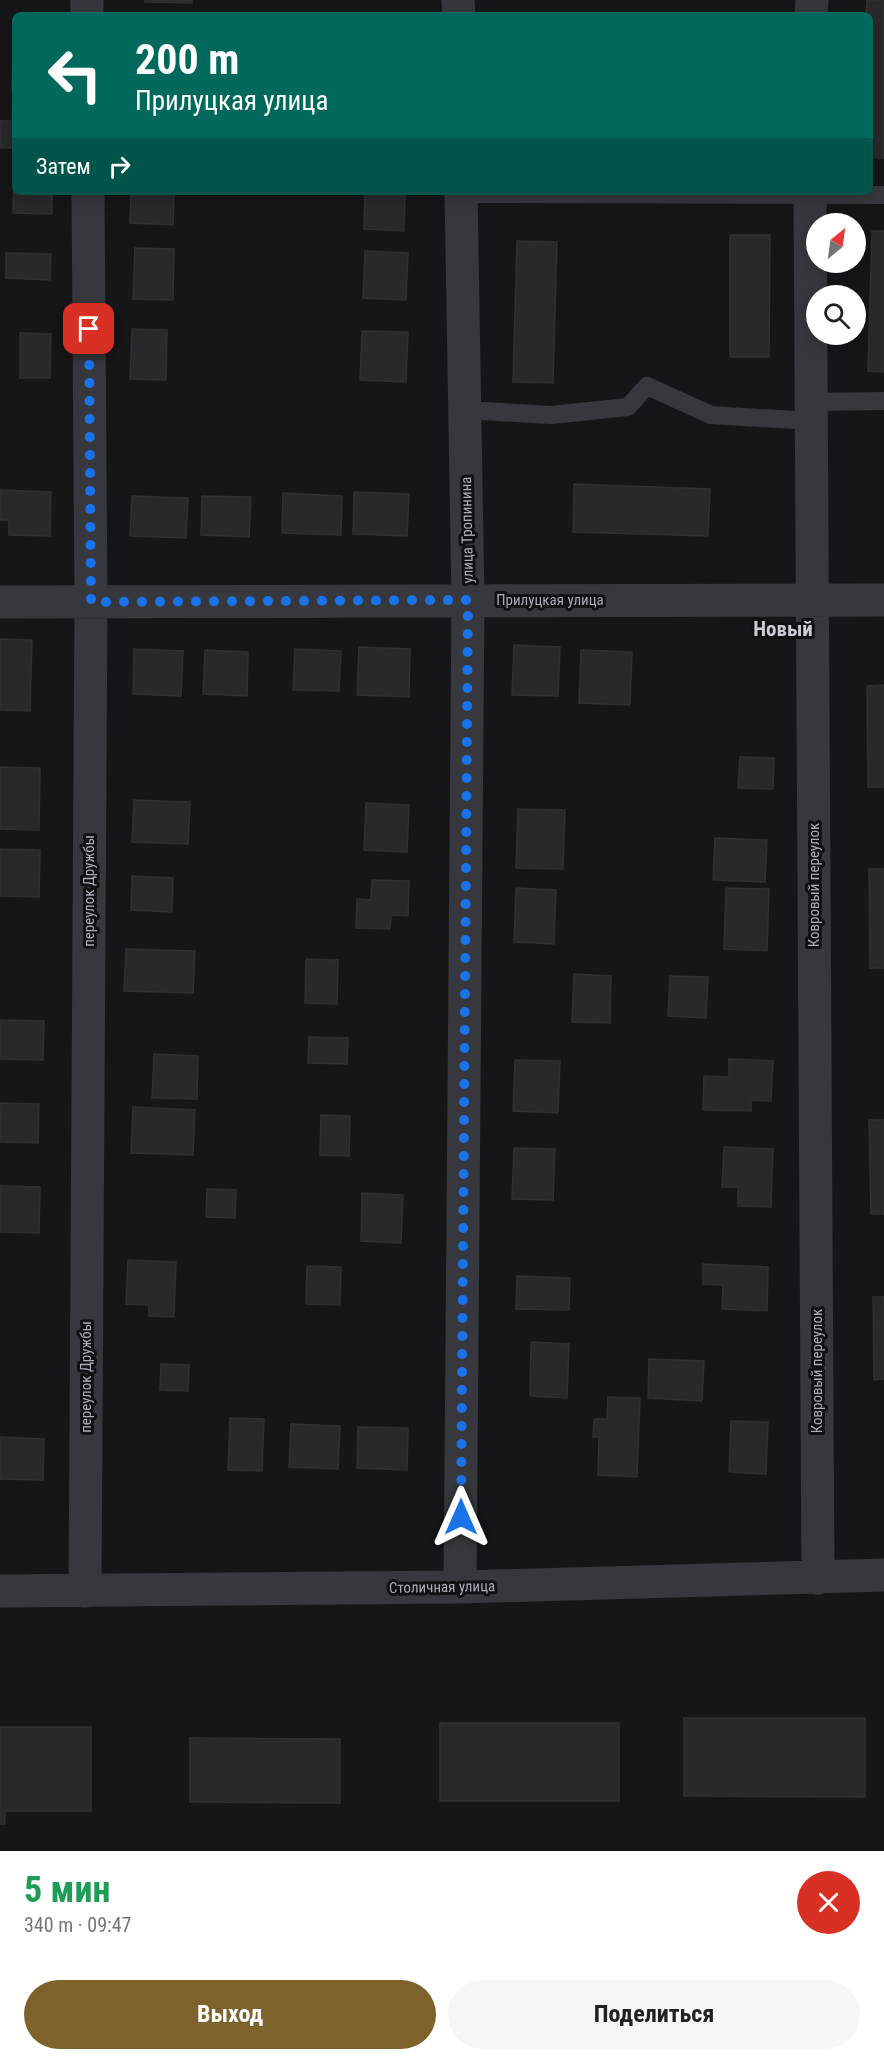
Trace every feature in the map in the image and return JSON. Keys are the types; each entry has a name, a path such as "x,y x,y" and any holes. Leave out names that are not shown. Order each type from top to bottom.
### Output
{"street":[{"name":"переулок Дружбы","path":"85,1591 91,602 88,195"},
{"name":"улица Тропинина","path":"460,1587 468,600 461,195"},
{"name":"Ковровый переулок","path":"810,195 818,1578"},
{"name":"Прилуцкая улица","path":"0,602 884,600"},
{"name":"Столичная улица","path":"0,1591 460,1587 884,1575"}],"lane":[{"path":"465,410 551,415 628,407 647,386 711,415 812,411 884,401"}],"building":[{"path":"145,0 192,0 192,3 145,2"},
{"path":"867,0 884,0 884,158 873,157 873,12 866,12"},
{"path":"0,121 12,121 12,148 0,148"},
{"path":"13,195 52,195 52,214 13,213"},
{"path":"131,195 174,195 173,225 130,223"},
{"path":"365,195 405,195 404,231 364,229"},
{"path":"872,231 884,231 884,372 868,371"},
{"path":"730,235 770,235 769,357 730,357"},
{"path":"517,241 557,242 553,383 513,382"},
{"path":"135,248 174,249 173,300 133,299"},
{"path":"365,251 408,253 406,300 363,298"},
{"path":"6,253 51,254 50,280 6,278"},
{"path":"132,329 167,330 166,380 130,379"},
{"path":"362,331 408,332 406,382 360,380"},
{"path":"20,333 51,334 50,378 20,378"},
{"path":"574,484 710,489 708,536 573,532"},
{"path":"0,490 51,492 50,536 9,535 9,520 0,520"},
{"path":"354,492 409,494 407,536 353,534"},
{"path":"283,493 342,496 341,535 282,533"},
{"path":"132,496 188,498 186,538 130,536"},
{"path":"202,496 251,497 249,537 201,535"},
{"path":"0,639 32,640 30,711 0,710"},
{"path":"514,645 560,647 558,696 512,695"},
{"path":"359,647 410,649 409,697 357,695"},
{"path":"134,649 183,651 181,696 133,694"},
{"path":"295,649 341,651 339,691 293,690"},
{"path":"205,650 248,652 247,696 203,694"},
{"path":"581,650 632,652 630,705 579,703"},
{"path":"884,685 884,787 868,787 867,686"},
{"path":"740,757 774,758 773,789 738,788"},
{"path":"0,767 40,768 39,830 0,829"},
{"path":"134,800 190,802 188,844 132,842"},
{"path":"366,803 409,805 407,852 364,850"},
{"path":"518,809 565,810 563,869 516,868"},
{"path":"715,838 767,840 765,882 713,880"},
{"path":"0,849 40,850 39,897 0,896"},
{"path":"869,869 884,869 884,968 870,968"},
{"path":"132,876 173,878 172,912 131,910"},
{"path":"372,880 409,881 408,916 391,915 390,929 356,928 357,899 371,900"},
{"path":"516,888 556,890 554,944 514,942"},
{"path":"726,888 769,889 767,951 724,949"},
{"path":"126,949 195,951 193,993 124,991"},
{"path":"306,959 338,960 337,1004 305,1003"},
{"path":"574,974 611,976 610,1023 572,1022"},
{"path":"670,976 708,977 706,1018 668,1016"},
{"path":"0,1020 44,1021 43,1060 0,1059"},
{"path":"309,1037 348,1038 347,1064 308,1063"},
{"path":"154,1054 198,1056 197,1099 152,1098"},
{"path":"729,1059 773,1061 771,1101 751,1100 751,1111 703,1110 704,1076 729,1077"},
{"path":"515,1060 560,1061 558,1113 513,1111"},
{"path":"1,1103 39,1104 38,1143 0,1142"},
{"path":"133,1107 195,1110 193,1155 131,1153"},
{"path":"321,1115 350,1116 349,1156 320,1155"},
{"path":"869,1120 884,1120 884,1214 871,1214"},
{"path":"724,1147 773,1149 771,1207 738,1206 738,1187 722,1187"},
{"path":"514,1148 555,1149 553,1200 512,1199"},
{"path":"0,1186 40,1187 39,1233 0,1232"},
{"path":"207,1189 236,1190 235,1218 206,1217"},
{"path":"362,1193 403,1195 401,1243 361,1241"},
{"path":"128,1260 176,1262 174,1317 149,1316 149,1305 126,1304"},
{"path":"703,1264 768,1267 767,1311 722,1309 723,1285 703,1284"},
{"path":"307,1266 341,1267 340,1305 306,1304"},
{"path":"517,1276 570,1278 569,1310 516,1309"},
{"path":"873,1297 884,1297 884,1379 874,1380"},
{"path":"531,1342 569,1344 567,1398 530,1396"},
{"path":"649,1359 704,1361 702,1401 648,1398"},
{"path":"161,1364 189,1365 188,1391 160,1390"},
{"path":"608,1397 640,1398 637,1477 598,1475 599,1437 593,1437 594,1419 607,1419"},
{"path":"230,1418 264,1419 262,1471 228,1470"},
{"path":"731,1421 768,1422 766,1474 729,1472"},
{"path":"291,1424 340,1426 338,1469 289,1467"},
{"path":"358,1427 408,1428 407,1470 357,1468"},
{"path":"0,1437 44,1439 43,1480 0,1479"},
{"path":"684,1718 865,1718 865,1797 684,1796"},
{"path":"440,1723 619,1723 619,1801 440,1801"},
{"path":"0,1727 91,1727 91,1811 5,1811 5,1824 0,1824"},
{"path":"190,1738 340,1739 340,1803 190,1802"}],"district":[{"name":"Новый","path":"783,629"}],"route":[{"path":"89,329 91,602 468,600 461,1517"}]}
